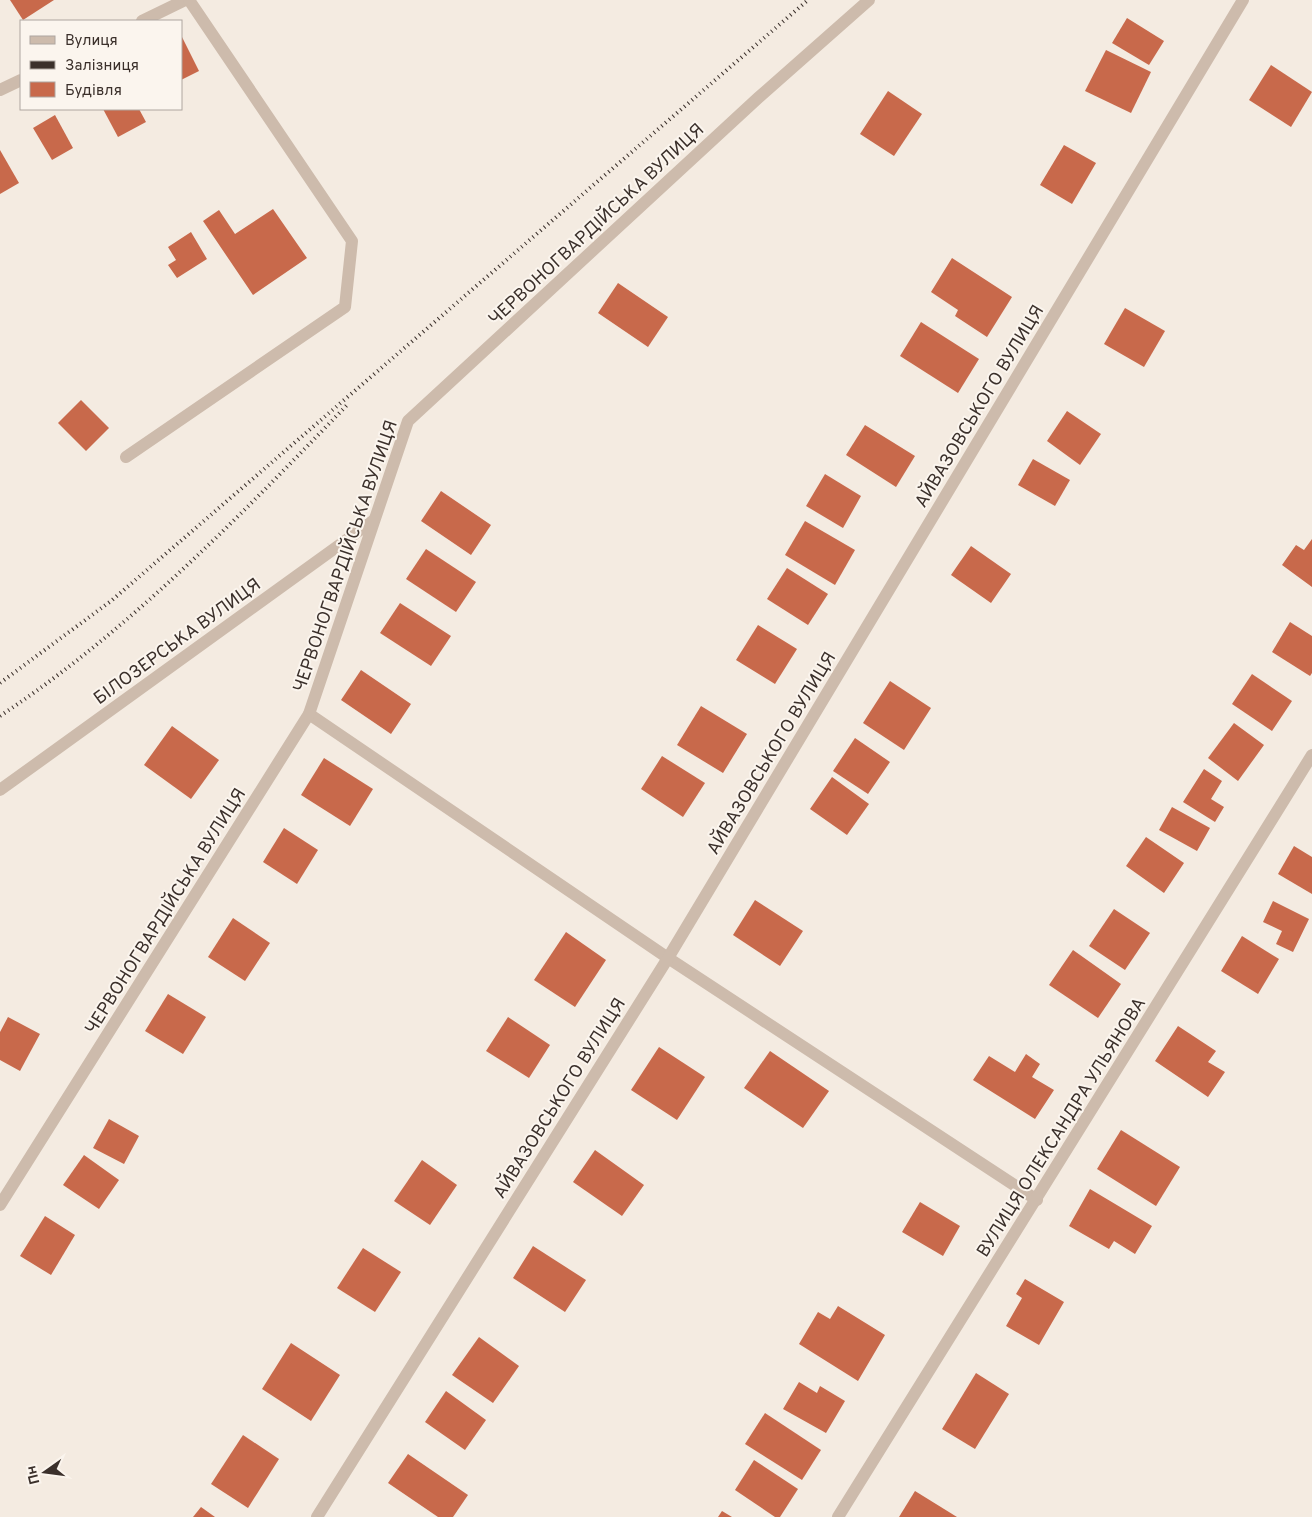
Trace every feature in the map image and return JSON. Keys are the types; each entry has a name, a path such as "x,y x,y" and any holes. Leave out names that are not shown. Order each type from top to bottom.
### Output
{"street":[{"path":"144,20 185,0"},
{"path":"126,457 345,307 352,240 189,0"},
{"name":"ЧЕРВОНОГВАРДІЙСЬКА ВУЛИЦЯ","path":"0,1205 309,714 408,421 758,98 869,0"},
{"name":"АЙВАЗОВСЬКОГО ВУЛИЦЯ","path":"317,1517 668,958 1243,0"},
{"path":"0,90 20,80"},
{"name":"БІЛОЗЕРСЬКА ВУЛИЦЯ","path":"0,790 374,520"},
{"path":"309,714 668,958 1037,1200"},
{"name":"ВУЛИЦЯ ОЛЕКСАНДРА УЛЬЯНОВА","path":"838,1517 1037,1200 1312,755"}],"building":[{"path":"10,0 54,0 23,20"},
{"path":"1127,18 1164,41 1149,65 1112,43"},
{"path":"182,37 199,71 182,80"},
{"path":"1106,50 1151,72 1131,113 1085,91"},
{"path":"1271,65 1312,92 1291,127 1249,100"},
{"path":"888,91 922,114 894,156 860,134"},
{"path":"104,110 140,110 146,122 118,137"},
{"path":"55,115 73,148 52,160 33,128"},
{"path":"1064,145 1096,163 1072,204 1040,185"},
{"path":"0,150 19,183 0,194"},
{"path":"273,209 307,258 253,295 203,221 219,210 235,234"},
{"path":"191,232 207,259 177,278 168,265 176,260 168,247"},
{"path":"952,258 1012,297 987,337 955,316 958,310 931,292"},
{"path":"618,283 668,317 648,347 598,313"},
{"path":"1125,308 1165,331 1144,367 1104,344"},
{"path":"921,322 979,359 958,393 900,356"},
{"path":"81,400 109,428 86,451 58,423"},
{"path":"1067,411 1101,434 1080,465 1047,441"},
{"path":"865,425 915,456 896,487 846,455"},
{"path":"1033,459 1070,480 1055,506 1018,485"},
{"path":"825,474 861,496 843,528 806,506"},
{"path":"441,491 491,525 471,555 421,521"},
{"path":"805,521 855,550 835,585 785,555"},
{"path":"1312,539 1312,587 1282,565 1296,545 1304,550"},
{"path":"971,546 1011,574 991,603 951,575"},
{"path":"426,549 476,582 456,612 406,579"},
{"path":"787,568 828,594 808,625 767,599"},
{"path":"400,603 451,636 431,666 380,633"},
{"path":"1290,622 1312,636 1312,673 1310,676 1272,652"},
{"path":"758,625 797,649 775,684 736,660"},
{"path":"361,670 411,704 391,734 341,700"},
{"path":"1252,674 1292,701 1272,731 1232,704"},
{"path":"890,681 931,708 904,750 863,723"},
{"path":"701,706 747,734 723,773 677,745"},
{"path":"1234,723 1264,745 1238,781 1208,758"},
{"path":"172,726 219,760 191,799 144,765"},
{"path":"855,738 890,762 868,794 833,771"},
{"path":"662,756 705,783 683,817 641,789"},
{"path":"324,758 373,789 350,826 301,795"},
{"path":"1204,769 1222,781 1211,799 1224,807 1215,822 1183,802"},
{"path":"832,777 869,804 847,835 810,809"},
{"path":"1172,807 1210,828 1197,851 1159,830"},
{"path":"284,828 318,850 297,884 263,862"},
{"path":"1146,837 1184,863 1164,893 1126,866"},
{"path":"1294,846 1312,857 1312,894 1278,874"},
{"path":"755,900 803,931 780,966 733,935"},
{"path":"1273,901 1309,919 1293,952 1276,944 1282,931 1263,922"},
{"path":"1114,909 1150,933 1125,970 1089,946"},
{"path":"233,918 270,943 245,981 208,957"},
{"path":"566,932 606,960 575,1007 534,980"},
{"path":"1242,936 1279,959 1258,994 1221,971"},
{"path":"1073,950 1121,984 1098,1018 1049,985"},
{"path":"168,994 206,1017 183,1054 145,1031"},
{"path":"8,1017 40,1034 20,1071 0,1060 0,1032"},
{"path":"508,1017 550,1045 529,1078 486,1051"},
{"path":"1178,1026 1216,1051 1208,1062 1225,1072 1208,1097 1155,1061"},
{"path":"659,1047 705,1077 677,1120 631,1090"},
{"path":"770,1051 829,1091 803,1128 744,1088"},
{"path":"1026,1054 1040,1064 1032,1077 1054,1090 1035,1119 973,1080 989,1056 1015,1072"},
{"path":"109,1119 139,1136 124,1164 93,1148"},
{"path":"1121,1130 1180,1167 1156,1206 1097,1169"},
{"path":"595,1150 644,1185 622,1216 573,1182"},
{"path":"84,1155 119,1180 99,1209 63,1185"},
{"path":"422,1160 457,1185 430,1225 394,1201"},
{"path":"1090,1189 1152,1226 1135,1254 1114,1241 1109,1249 1069,1226"},
{"path":"920,1202 960,1226 943,1256 902,1232"},
{"path":"45,1216 75,1235 51,1275 20,1256"},
{"path":"533,1246 586,1280 565,1312 513,1278"},
{"path":"363,1248 401,1272 375,1312 337,1288"},
{"path":"1025,1279 1064,1302 1039,1345 1006,1326 1022,1298 1016,1294"},
{"path":"838,1306 885,1335 858,1381 799,1344 818,1312 830,1319"},
{"path":"479,1337 519,1366 493,1403 452,1375"},
{"path":"291,1343 340,1375 311,1421 262,1389"},
{"path":"976,1373 1009,1394 975,1449 942,1429"},
{"path":"799,1382 817,1393 820,1386 845,1401 826,1433 783,1409"},
{"path":"446,1391 486,1420 465,1450 425,1422"},
{"path":"765,1413 821,1450 802,1480 745,1444"},
{"path":"243,1435 279,1459 248,1508 211,1484"},
{"path":"408,1454 468,1495 453,1517 438,1517 388,1483"},
{"path":"754,1460 798,1489 780,1517 775,1517 735,1490"},
{"path":"915,1491 957,1517 899,1517"},
{"path":"201,1507 215,1517 193,1517"},
{"path":"722,1511 732,1517 718,1517"}],"railway":[{"path":"0,683 111,601 808,0"},
{"path":"0,716 94,647 139,609 225,529 349,403"}]}
